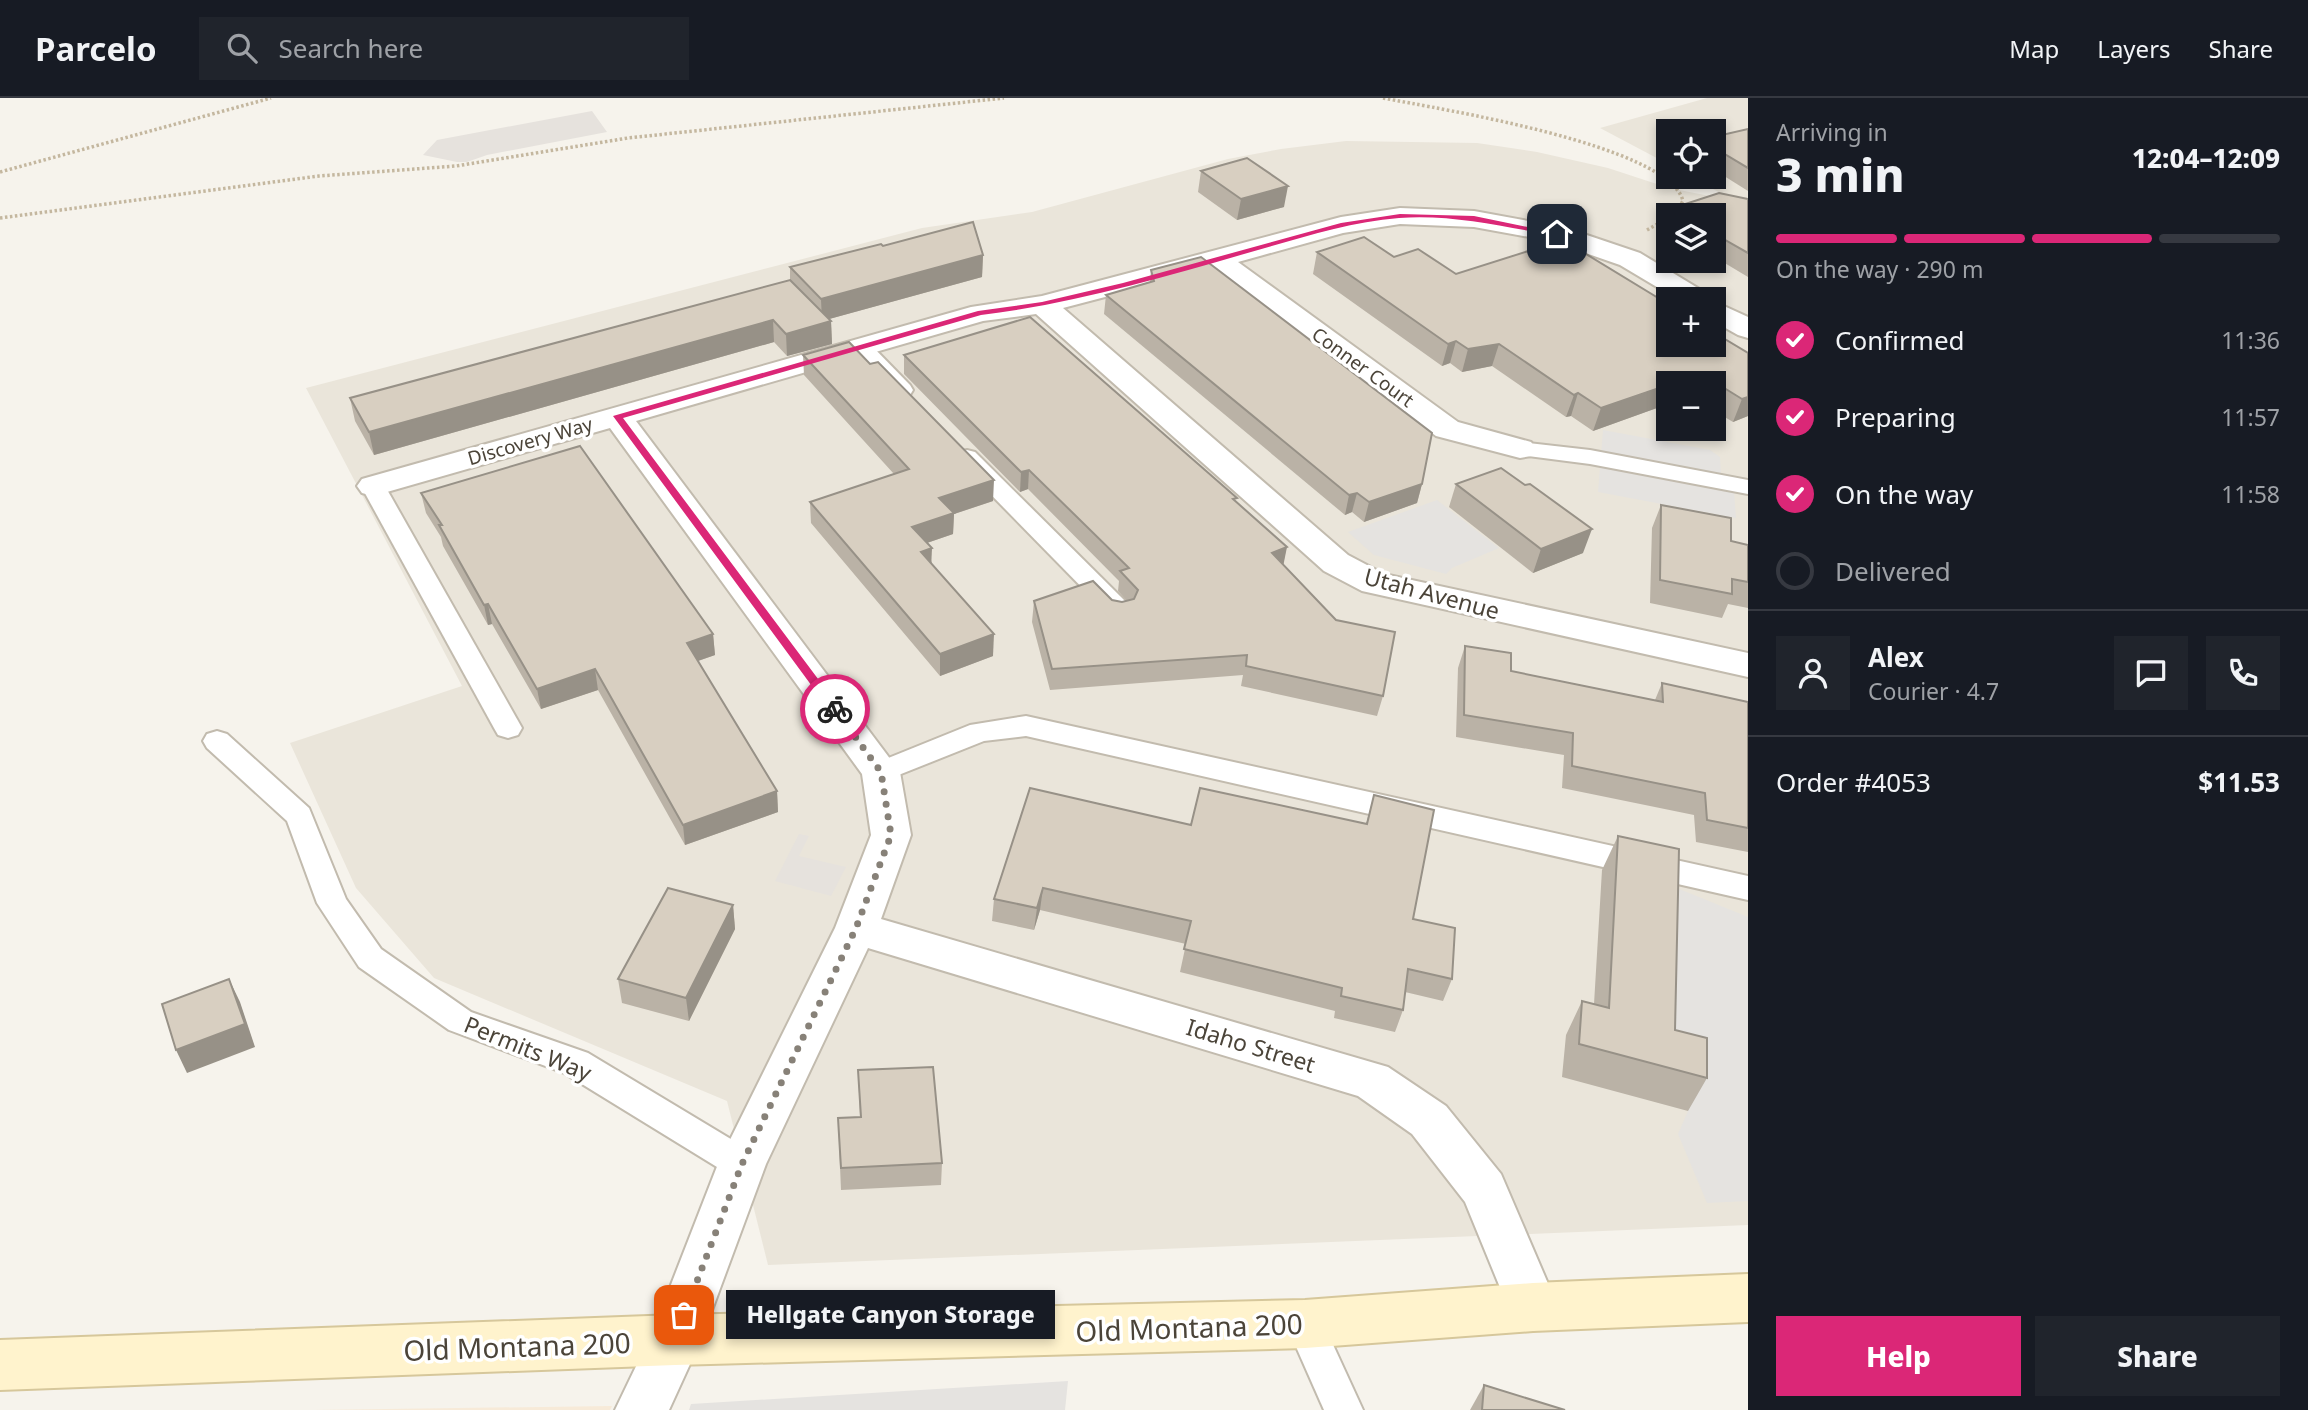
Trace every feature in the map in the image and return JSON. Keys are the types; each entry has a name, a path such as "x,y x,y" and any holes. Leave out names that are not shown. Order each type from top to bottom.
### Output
{"main road":[{"name":"Old Montana 200","path":"0,1365 674,1340 1306,1324 1533,1307 1748,1298"}],"street":[{"name":"Discovery Way","path":"373,486 981,313 1042,305 1341,225 1378,218 1400,216 1474,219 1557,234 1630,259 1676,287"},
{"name":"Conner Court","path":"1217,260 1447,429 1520,449"},
{"name":"Utah Avenue","path":"1042,305 1336,563 1374,583 1748,665"},
{"path":"1726,316 1748,329"},
{"path":"617,416 881,772 891,835 856,928 742,1164 674,1340 642,1410"},
{"name":"Idaho Street","path":"856,928 1372,1081 1429,1120 1484,1189 1533,1307"}],"lane":[{"path":"860,348 917,406"},
{"path":"951,441 1120,612"},
{"path":"1520,449 1590,457 1748,486"},
{"path":"373,486 508,728"},
{"path":"881,772 980,732 1026,726 1748,888"},
{"name":"Permits Way","path":"216,741 299,816 332,904 370,958 460,1021 576,1063 742,1164"},
{"path":"1306,1324 1344,1410"}],"path":[{"path":"0,172 271,98"},
{"path":"0,218 319,176 456,166 628,138 1004,98"},
{"path":"1383,98 1516,124 1608,150 1665,176 1680,189 1681,203"}],"shaded area":[{"path":"1707,98 1748,98 1748,1225 768,1265 727,1101 434,978 356,888 290,743 462,686 306,388 922,228 1032,212 1228,159 1281,149 1346,141 1477,143 1537,152 1608,168 1656,184 1656,189 1674,189 1735,201 1713,189 1726,189 1726,119 1656,119 1656,158 1600,128"},
{"path":"592,111 607,132 487,155 467,162 423,155 437,140"},
{"path":"1603,430 1710,450 1720,457 1721,475 1733,478 1736,518 1598,492"},
{"path":"1437,500 1499,548 1452,568 1446,574 1374,555 1348,532"},
{"path":"799,834 809,836 799,856 846,867 831,896 775,881"},
{"path":"1662,882 1748,917 1748,1201 1707,1203 1678,1134 1688,1111 1688,1071 1657,1063"},
{"path":"1068,1381 1065,1410 689,1410 691,1404"},
{"path":"612,1406 610,1410 314,1410"}],"building":[{"path":"1748,129 1748,168 1726,155 1726,134"},
{"path":"1247,158 1288,186 1241,199 1201,171"},
{"path":"1719,193 1748,199 1748,253 1726,240 1726,203 1688,203"},
{"path":"973,222 983,255 821,299 790,267 881,244 883,246"},
{"path":"1364,237 1394,257 1418,249 1456,274 1563,240 1656,297 1656,357 1726,357 1726,340 1748,353 1748,397 1742,399 1726,389 1726,371 1656,371 1656,389 1601,408 1578,393 1574,395 1499,344 1468,349 1456,341 1448,344 1317,252"},
{"path":"1201,257 1432,433 1422,484 1369,502 1357,493 1349,495 1106,295 1154,281 1151,270"},
{"path":"790,280 831,321 786,334 773,320 369,432 350,398"},
{"path":"1030,317 1237,498 1233,499 1287,547 1272,553 1336,620 1395,632 1383,696 1246,666 1247,655 1052,669 1034,601 1093,581 1112,600 1122,602 1134,599 1138,590 1120,571 1129,568 1029,470 1021,472 904,355"},
{"path":"849,342 870,364 878,362 994,480 939,498 954,513 912,527 932,548 921,552 994,634 940,654 810,502 909,469 803,355"},
{"path":"580,446 713,634 687,643 777,791 683,825 595,669 537,689 488,604 484,605 439,525 442,525 421,493"},
{"path":"1501,468 1525,485 1530,484 1592,529 1541,549 1456,484"},
{"path":"1661,505 1731,518 1731,541 1748,545 1748,582 1732,579 1732,594 1660,580"},
{"path":"1465,646 1511,653 1511,671 1663,702 1662,683 1748,702 1748,828 1707,820 1705,793 1572,766 1573,733 1464,715"},
{"path":"1030,788 1191,825 1200,788 1367,824 1374,795 1434,810 1413,919 1455,928 1452,979 1408,969 1403,1010 1341,996 1342,988 1184,949 1191,921 1043,888 1037,908 994,899"},
{"path":"1618,836 1679,849 1675,1030 1707,1038 1707,1078 1579,1044 1582,1001 1609,1008"},
{"path":"668,888 733,905 686,998 618,979"},
{"path":"229,979 245,1024 176,1050 162,1004"},
{"path":"933,1067 942,1163 841,1168 838,1118 861,1117 858,1070"},
{"path":"1484,1385 1565,1410 1482,1410"}],"way so far":[{"path":"684,1315 742,1164 856,928 891,835 881,772 835,709"}],"place":[{"name":"Hellgate Canyon Storage","path":"684,1315"}],"route":[{"path":"835,709 617,416 981,313 1042,305 1125,285 1341,225 1400,216 1474,219 1557,234"}]}
